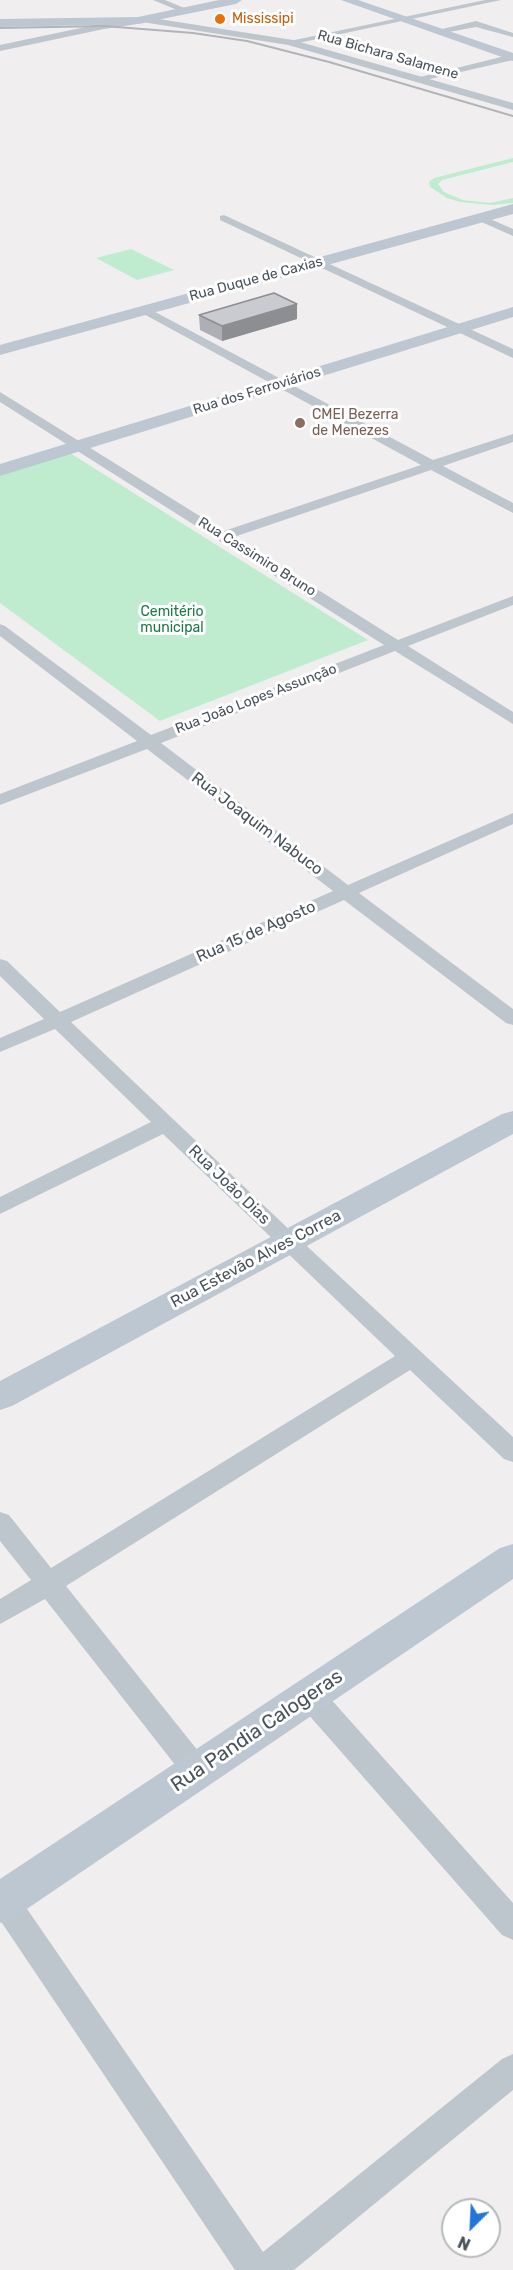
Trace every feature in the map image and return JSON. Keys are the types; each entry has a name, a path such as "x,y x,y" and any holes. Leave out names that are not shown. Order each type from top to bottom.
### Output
{"main road":[{"path":"142,20 236,0"},
{"path":"347,0 512,57"},
{"name":"Rua Bichara Salamene","path":"0,22 142,20"},
{"name":"Rua Duque de Caxias","path":"0,350 513,209"},
{"name":"Rua dos Ferroviários","path":"0,470 513,312"},
{"name":"Rua Estevão Alves Correa","path":"0,1397 513,1120"},
{"name":"Rua Pandia Calogeras","path":"2,1901 513,1559"}],"street":[{"path":"157,0 184,10"},
{"path":"289,42 497,0"},
{"path":"0,48 142,20"},
{"name":"Rua Bichara Salamene","path":"142,20 289,42 513,108"},
{"path":"438,31 476,24 511,35"},
{"path":"417,79 512,57"},
{"path":"224,218 513,354"},
{"path":"481,218 513,232"},
{"path":"144,310 513,509"},
{"name":"Rua Cassimiro Bruno","path":"0,396 513,719"},
{"path":"222,536 513,438"},
{"name":"Rua João Lopes Assunção","path":"0,800 513,600"},
{"name":"Rua Joaquim Nabuco","path":"0,629 513,1018"},
{"name":"Rua 15 de Agosto","path":"0,1046 513,818"},
{"name":"Rua João Dias","path":"0,965 288,1242 513,1452"},
{"path":"0,1206 165,1124"},
{"path":"0,1613 412,1358"},
{"path":"0,1522 197,1771"},
{"path":"310,1696 513,1925"},
{"path":"2,1901 255,2270"},
{"path":"267,2270 513,2070"}],"green space":[{"path":"513,158 513,162 442,180 438,184 444,192 463,200 490,203 513,198 513,203 492,205 460,202 447,198 430,187 429,182 434,178"},
{"path":"131,249 174,270 137,280 96,258"},
{"name":"Cemitério municipal","path":"70,453 368,640 160,721 0,603 0,474"}],"building":[{"path":"274,293 297,304 222,326 199,315"}],"railway":[{"path":"0,28 104,26 193,33 247,41 329,62 513,116"}],"place":[{"name":"Mississipi","path":"220,19"},
{"name":"CMEI Bezerra de Menezes","path":"300,423"}]}
